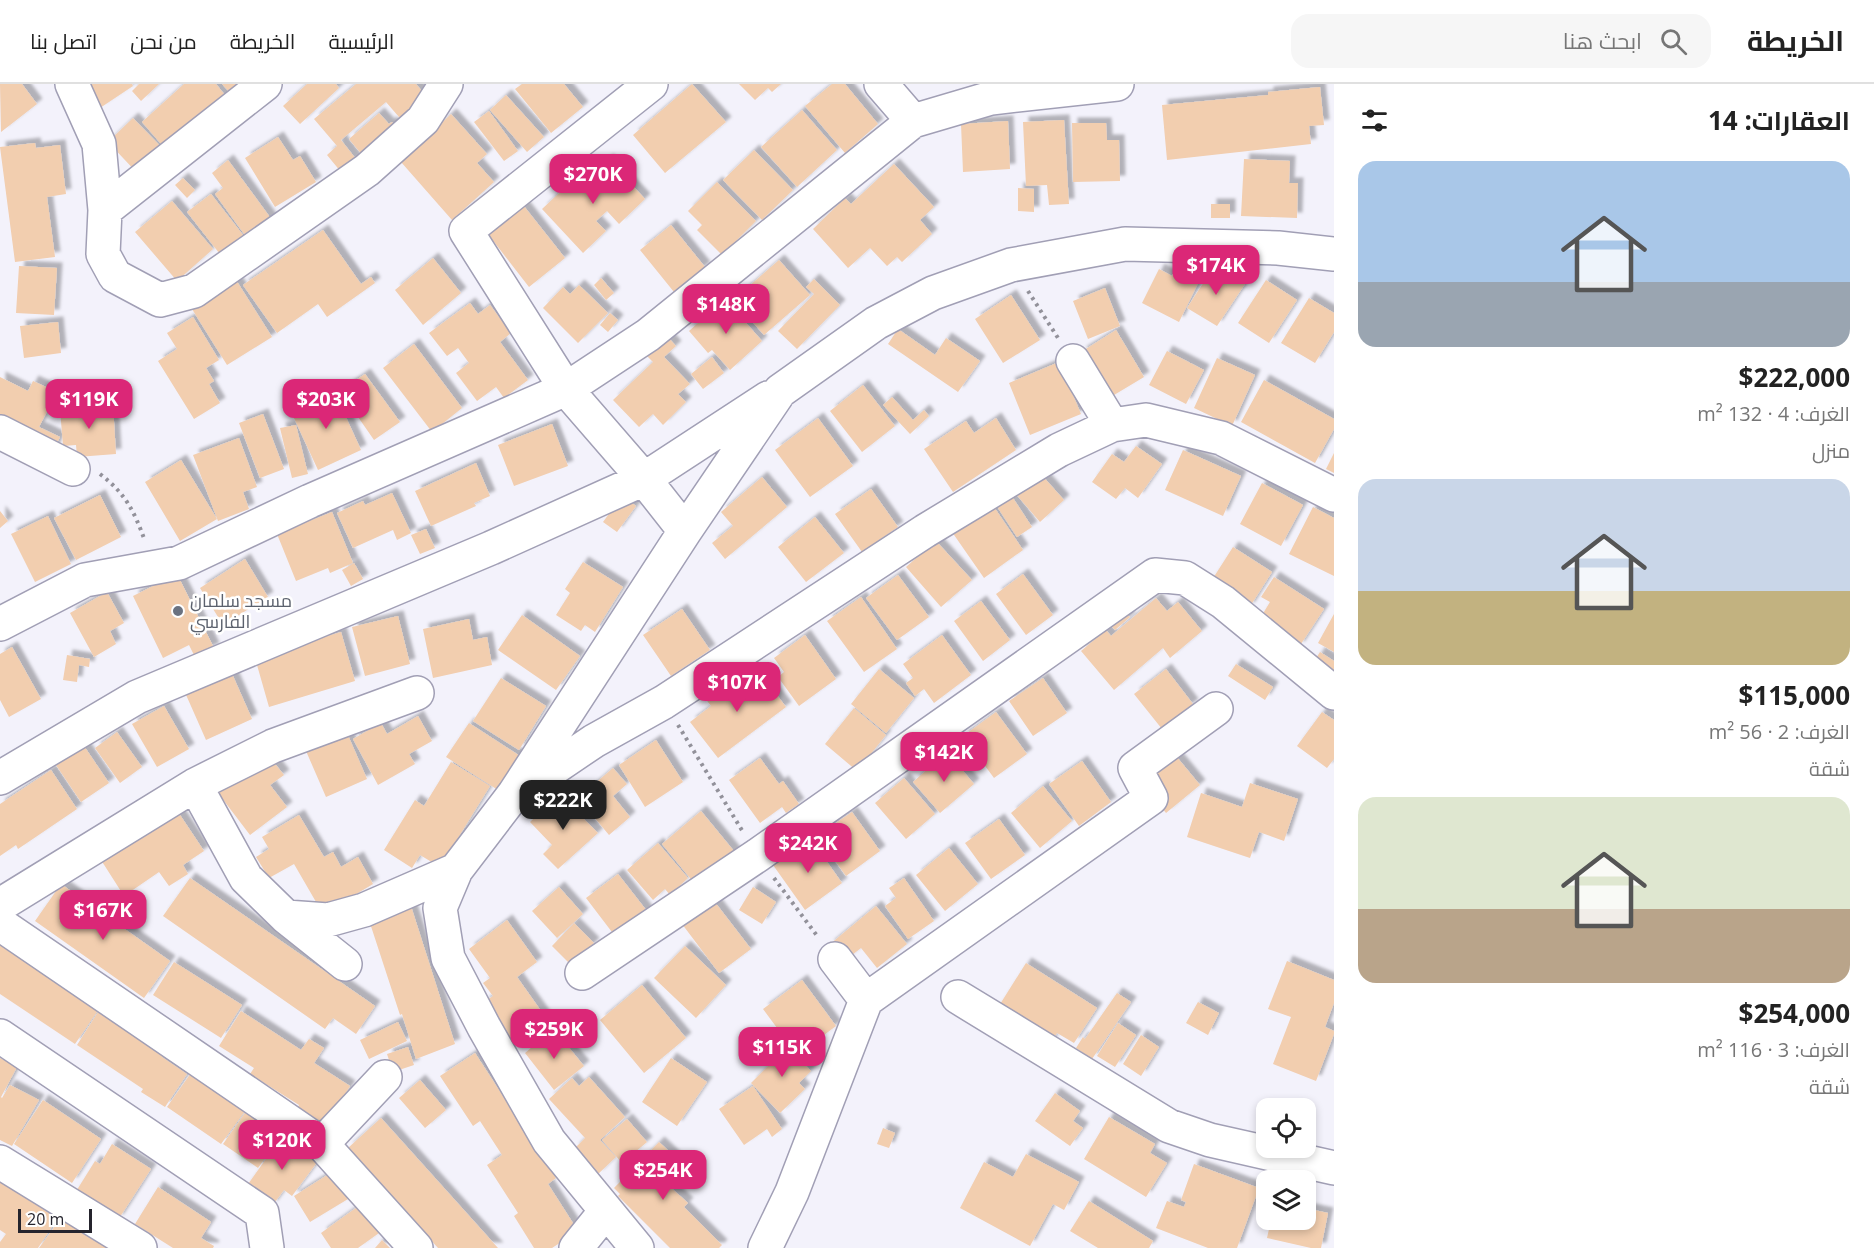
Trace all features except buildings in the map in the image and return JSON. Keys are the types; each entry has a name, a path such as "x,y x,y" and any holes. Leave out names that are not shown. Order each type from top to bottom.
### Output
{"street":[{"path":"72,84 99,144 105,210 103,254 116,276 160,300 194,291 367,171 423,120 446,84"},
{"path":"105,210 265,84"},
{"path":"651,84 466,231 566,389 644,479 685,531"},
{"path":"881,84 913,121"},
{"path":"0,624 85,579 178,563 310,501 566,389 648,335 913,121 992,91 1117,84"},
{"path":"0,778 137,696 491,548 644,479 780,391 876,323 933,292 1011,265 1125,244 1334,251"},
{"path":"1073,361 1112,424"},
{"path":"637,1248 605,1212 549,1141 484,1027 448,958 440,908 456,870 514,794 685,531 780,391"},
{"path":"514,794 594,741 664,702 925,531 1059,450 1112,424 1146,420 1221,438 1334,495"},
{"path":"0,432 73,469"},
{"path":"582,973 758,855 1155,575 1185,578 1223,602 1334,693"},
{"path":"0,905 195,785 273,746 417,693"},
{"path":"765,1248 792,1192 866,1000 1151,798 1135,768 1216,709"},
{"path":"195,785 246,878 286,917 345,964"},
{"path":"286,917 328,920 364,910 456,870"},
{"path":"0,924 321,1144 416,1248"},
{"path":"835,959 866,1000"},
{"path":"958,997 1169,1126 1210,1140 1334,1168"},
{"path":"0,1036 262,1213 267,1248"},
{"path":"321,1144 385,1077"},
{"path":"0,1162 140,1248"},
{"path":"576,1248 605,1212"}],"path":[{"path":"1011,265 1073,361"},
{"path":"73,469 100,474 118,488 136,516 154,567"}],"place":[{"name":"مسجد سلمان الفارسي","path":"178,611"}]}
